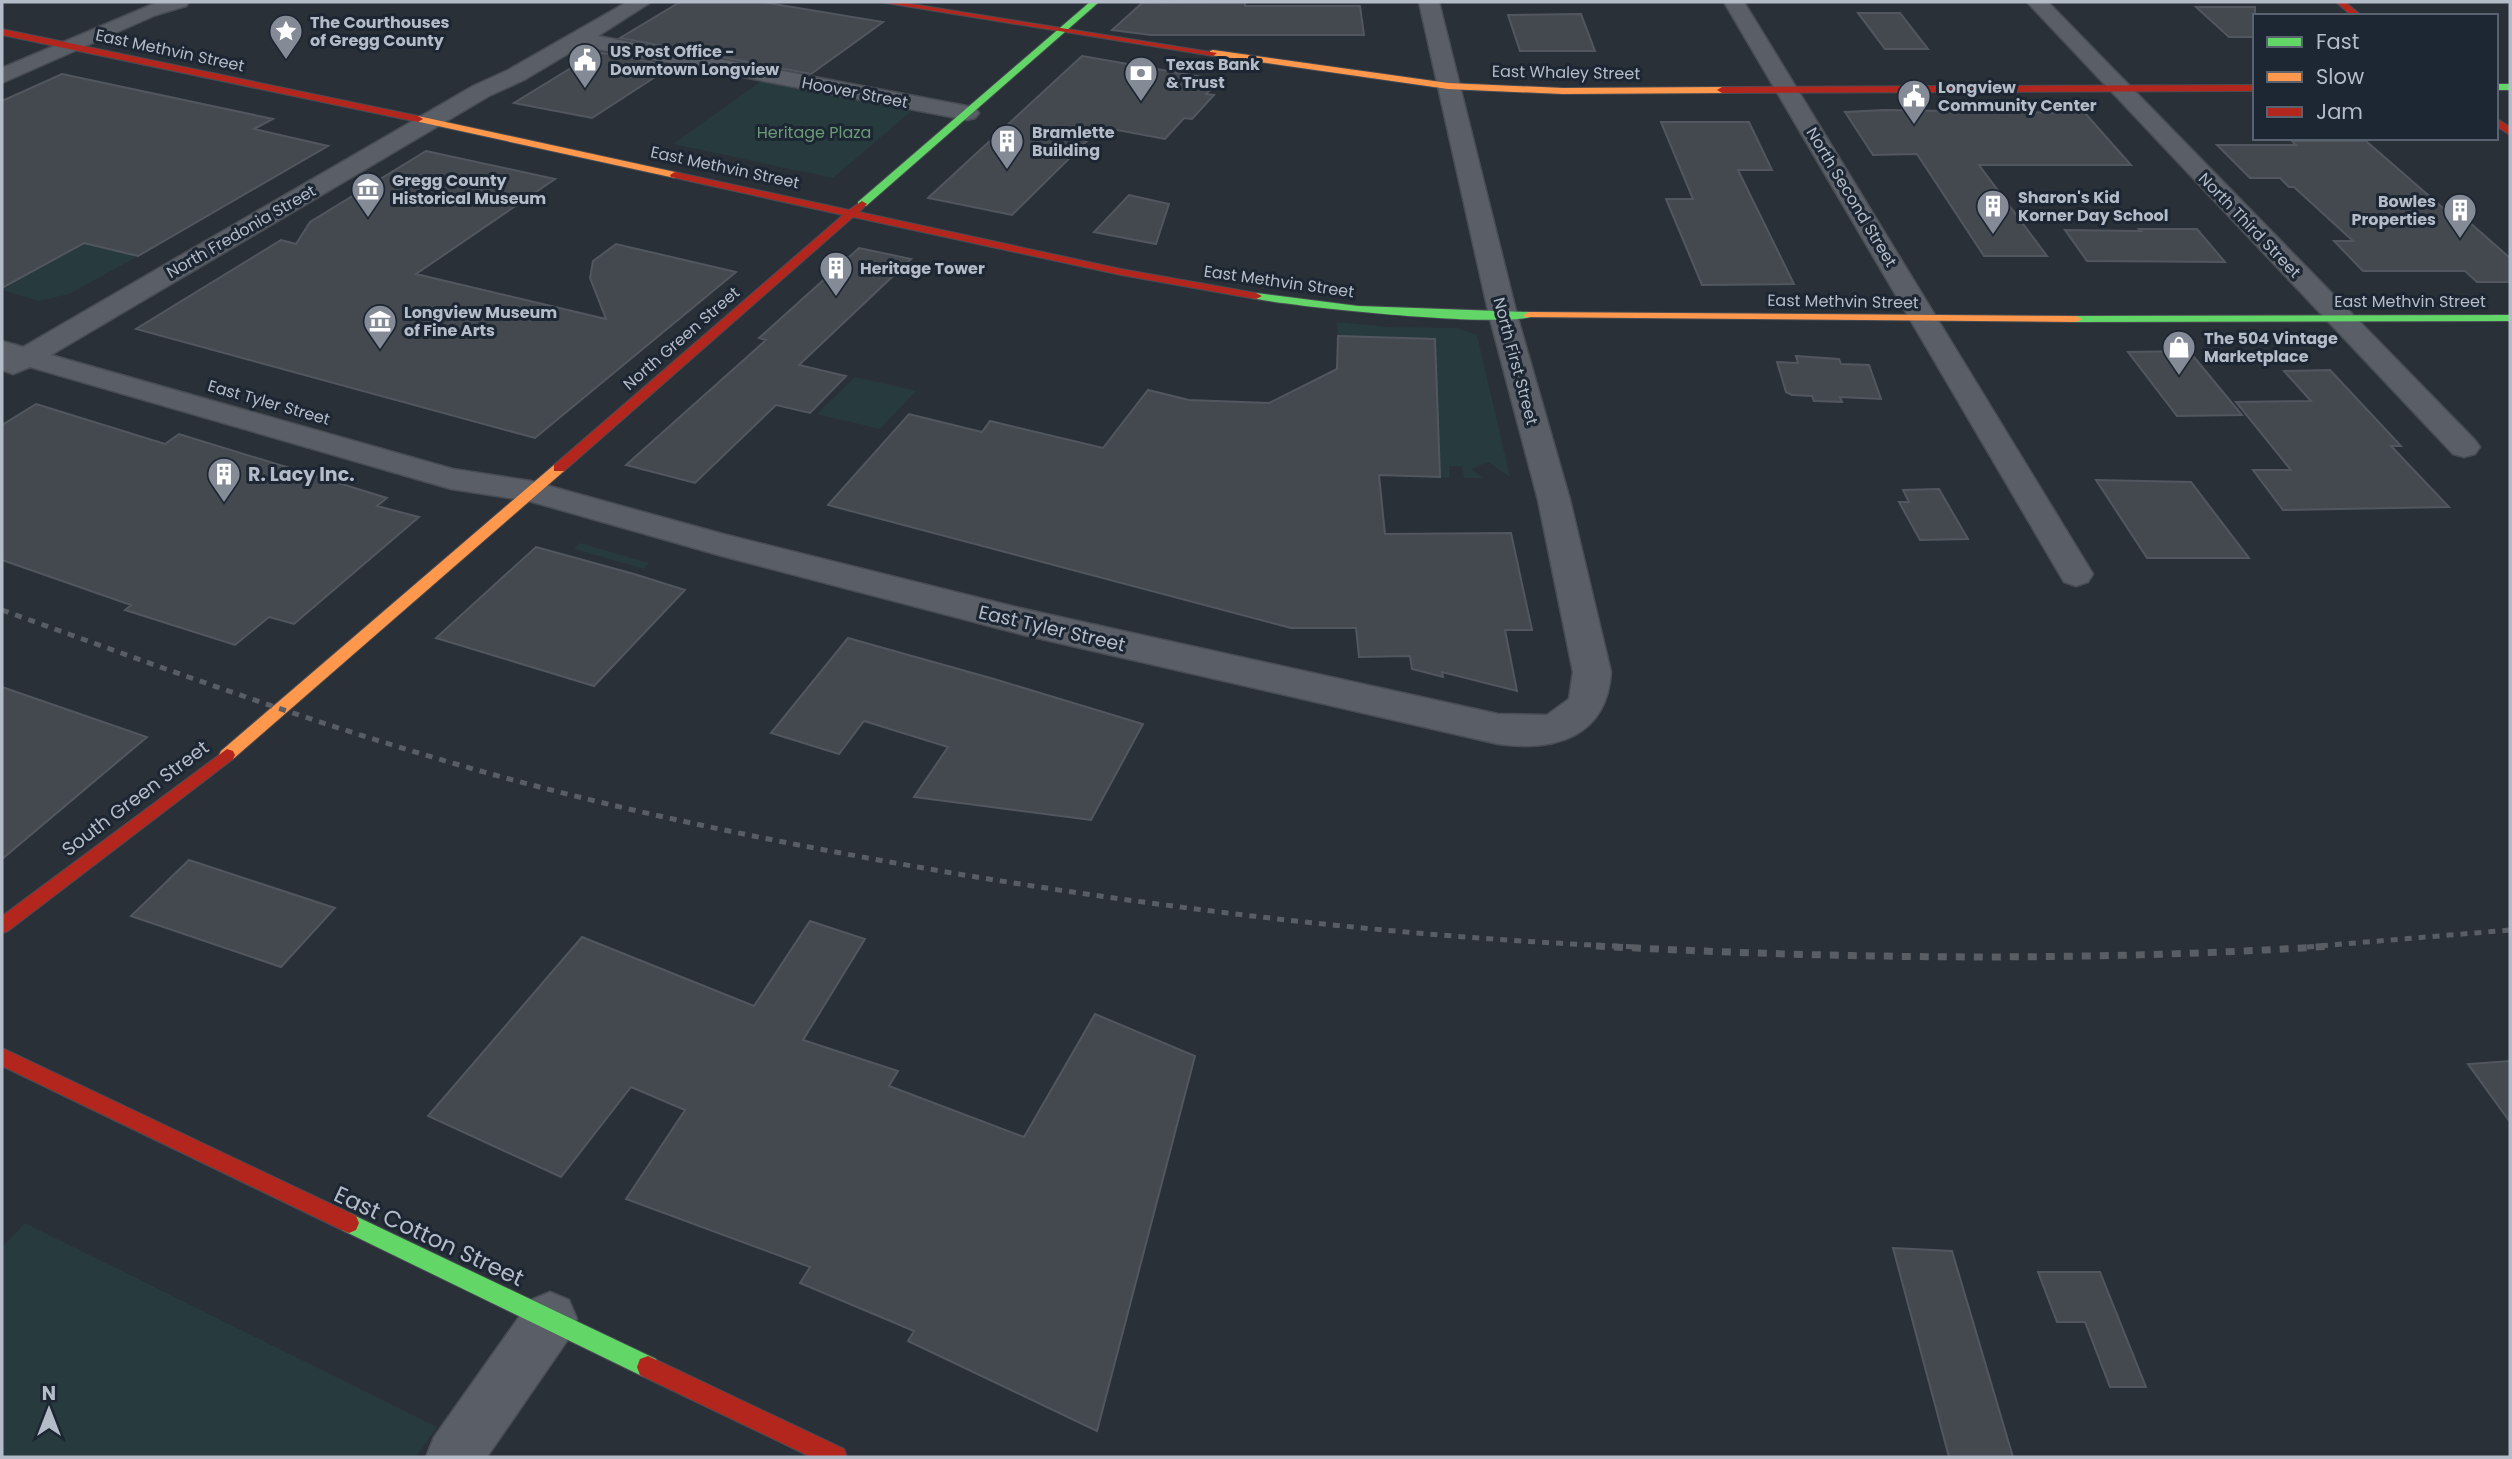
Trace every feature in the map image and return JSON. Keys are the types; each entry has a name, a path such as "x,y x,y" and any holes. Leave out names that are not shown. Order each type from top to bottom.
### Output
{"street":[{"path":"2,76 154,6 178,2"},
{"name":"North Fredonia Street","path":"481,91 502,72 622,2"},
{"name":"North Fredonia Street","path":"10,360 54,341 429,121 641,2"},
{"name":"East Whaley Street","path":"884,2 1061,32 1448,86 1563,91 2253,88"},
{"name":"North Green Street","path":"291,701 1095,2"},
{"name":"North First Street","path":"1429,2 1503,314 1554,500 1590,662 1592,687 1584,707 1575,717"},
{"name":"North Second Street","path":"1734,2 1926,319 2076,574"},
{"name":"North Third Street","path":"2037,2 2464,447"},
{"path":"2340,2 2355,14"},
{"name":"East Methvin Street","path":"2,32 1256,298 1367,310 1503,314 1926,319 2510,318"},
{"name":"Hoover Street","path":"579,39 967,113"},
{"name":"East Tyler Street","path":"2,326 473,460 531,491"},
{"name":"East Tyler Street","path":"10,360 451,479 531,491 722,544 1024,622 1498,729 1533,734 1549,731 1575,717"},
{"name":"South Green Street","path":"2,926 209,770 291,701"},
{"name":"East Cotton Street","path":"2,1057 836,1457"},
{"path":"454,1457 550,1319"}],"green space":[{"name":"Heritage Plaza","path":"764,79 915,108 833,178 673,144"},
{"path":"104,242 138,256 69,294 39,301 2,290 84,243 97,246"},
{"path":"1337,322 1388,327 1456,328 1477,335 1510,477 1488,462 1471,469 1483,478 1464,478 1462,466 1449,466 1449,478 1440,477 1435,339 1338,336"},
{"path":"855,377 916,391 880,429 817,414"},
{"path":"580,543 649,563 644,569 574,549"},
{"path":"25,1223 437,1427 416,1457 2,1457 2,1247"}],"building":[{"path":"680,2 762,2 883,22 811,74 620,38"},
{"path":"1245,2 1245,6 1360,6 1364,35 1151,35 1112,30 1142,3"},
{"path":"2196,7 2255,7 2253,37 2229,37"},
{"path":"1858,13 1900,13 1928,49 1885,49"},
{"path":"1581,14 1595,51 1520,51 1508,15"},
{"name":"US Post Office - Downtown Longview","path":"597,52 672,66 592,118 514,103"},
{"path":"1082,56 1219,80 1206,94 1214,95 1192,119 1184,118 1165,139 1101,127 1012,215 928,198"},
{"path":"62,74 273,119 254,129 328,146 138,256 84,243 2,288 2,101"},
{"path":"1884,110 2085,113 2131,165 1979,165 2047,256 1984,256 1917,154 1873,155 1845,112"},
{"path":"1661,122 1749,122 1772,170 1738,170 1794,284 1702,285 1666,199 1693,199"},
{"path":"2292,141 2366,141 2458,221 2468,221 2510,258 2510,282 2477,282 2465,271 2363,271 2334,241 2353,241 2294,187 2289,187 2280,178 2250,178 2217,145 2296,145"},
{"path":"426,151 555,179 416,274 606,319 590,278 593,261 616,244 736,272 535,438 136,329 281,240 296,244 310,222"},
{"path":"1129,195 1169,204 1156,244 1094,232"},
{"path":"2139,229 2197,229 2225,262 2087,261 2065,230 2141,231"},
{"path":"859,248 911,259 799,365 846,376 810,413 776,405 695,483 626,465 766,340 759,338"},
{"path":"1338,336 1435,339 1440,477 1379,475 1385,534 1511,533 1532,630 1505,630 1517,691 1442,672 1443,677 1412,669 1410,656 1359,657 1356,628 1291,628 828,505 909,414 982,432 990,421 1103,448 1148,390 1189,400 1269,403 1337,369"},
{"name":"The 504 Vintage Marketplace","path":"2189,351 2242,415 2177,416 2128,352"},
{"path":"1796,356 1839,359 1841,364 1869,365 1881,399 1840,397 1842,402 1814,401 1812,396 1786,392 1777,362 1798,363"},
{"path":"2330,370 2401,446 2391,446 2449,507 2283,510 2253,470 2291,470 2236,402 2311,401 2284,371"},
{"name":"R. Lacy Inc.","path":"36,404 165,444 179,434 387,498 377,506 419,517 294,624 269,617 235,645 125,610 131,605 2,560 2,425"},
{"path":"2096,480 2191,482 2249,558 2147,558"},
{"path":"1939,489 1968,539 1920,540 1899,502 1909,502 1903,490"},
{"path":"536,547 685,590 594,686 436,638"},
{"path":"848,638 1143,724 1091,820 914,797 948,747 864,721 839,754 771,733"},
{"path":"2,687 147,737 2,859"},
{"path":"189,860 335,908 281,967 131,916"},
{"path":"810,921 865,939 803,1040 898,1071 889,1086 1024,1137 1095,1014 1195,1056 1097,1431 908,1341 914,1331 800,1283 810,1267 626,1199 685,1110 631,1087 561,1177 428,1116 582,937 754,1006"},
{"path":"2510,1061 2510,1122 2468,1064"},
{"path":"1893,1248 1952,1251 2013,1457 1949,1457"},
{"path":"2038,1272 2100,1272 2146,1387 2110,1387 2085,1322 2057,1322"}],"railway":[{"path":"2,610 228,691 399,747 580,797 706,826 958,874 1211,911 1381,930 1636,947"},
{"path":"2307,947 2510,930"},
{"path":"1596,946 1780,954 1965,957 2149,955 2333,946"}],"traffic: fast":[{"path":"862,204 1095,2"},
{"path":"2498,87 2510,87"},
{"path":"1256,296 1358,309 1529,315"},
{"path":"2076,319 2510,318"},
{"path":"349,1223 648,1367"}],"traffic: slow":[{"path":"1213,53 1448,86 1563,91 1722,90"},
{"path":"418,119 675,175"},
{"path":"1529,315 2076,319"},
{"path":"227,755 559,468"}],"traffic: jam":[{"path":"884,2 1213,53"},
{"path":"2340,2 2355,14"},
{"path":"2,32 418,119"},
{"path":"1722,90 2253,88"},
{"path":"2498,123 2510,132"},
{"path":"675,175 1121,272 1256,296"},
{"path":"559,468 862,204"},
{"path":"2,926 227,755"},
{"path":"2,1057 349,1223"},
{"path":"648,1367 836,1457"}],"place":[{"name":"The Courthouses of Gregg County","path":"286,61"},
{"name":"US Post Office - Downtown Longview","path":"585,90"},
{"name":"Texas Bank & Trust","path":"1141,103"},
{"name":"Longview Community Center","path":"1914,126"},
{"name":"Bramlette Building","path":"1007,171"},
{"name":"Gregg County Historical Museum","path":"368,219"},
{"name":"Sharon's Kid Korner Day School","path":"1993,236"},
{"name":"Bowles Properties","path":"2460,240"},
{"name":"Heritage Tower","path":"836,298"},
{"name":"Longview Museum of Fine Arts","path":"380,351"},
{"name":"The 504 Vintage Marketplace","path":"2179,377"},
{"name":"R. Lacy Inc.","path":"224,504"}]}
